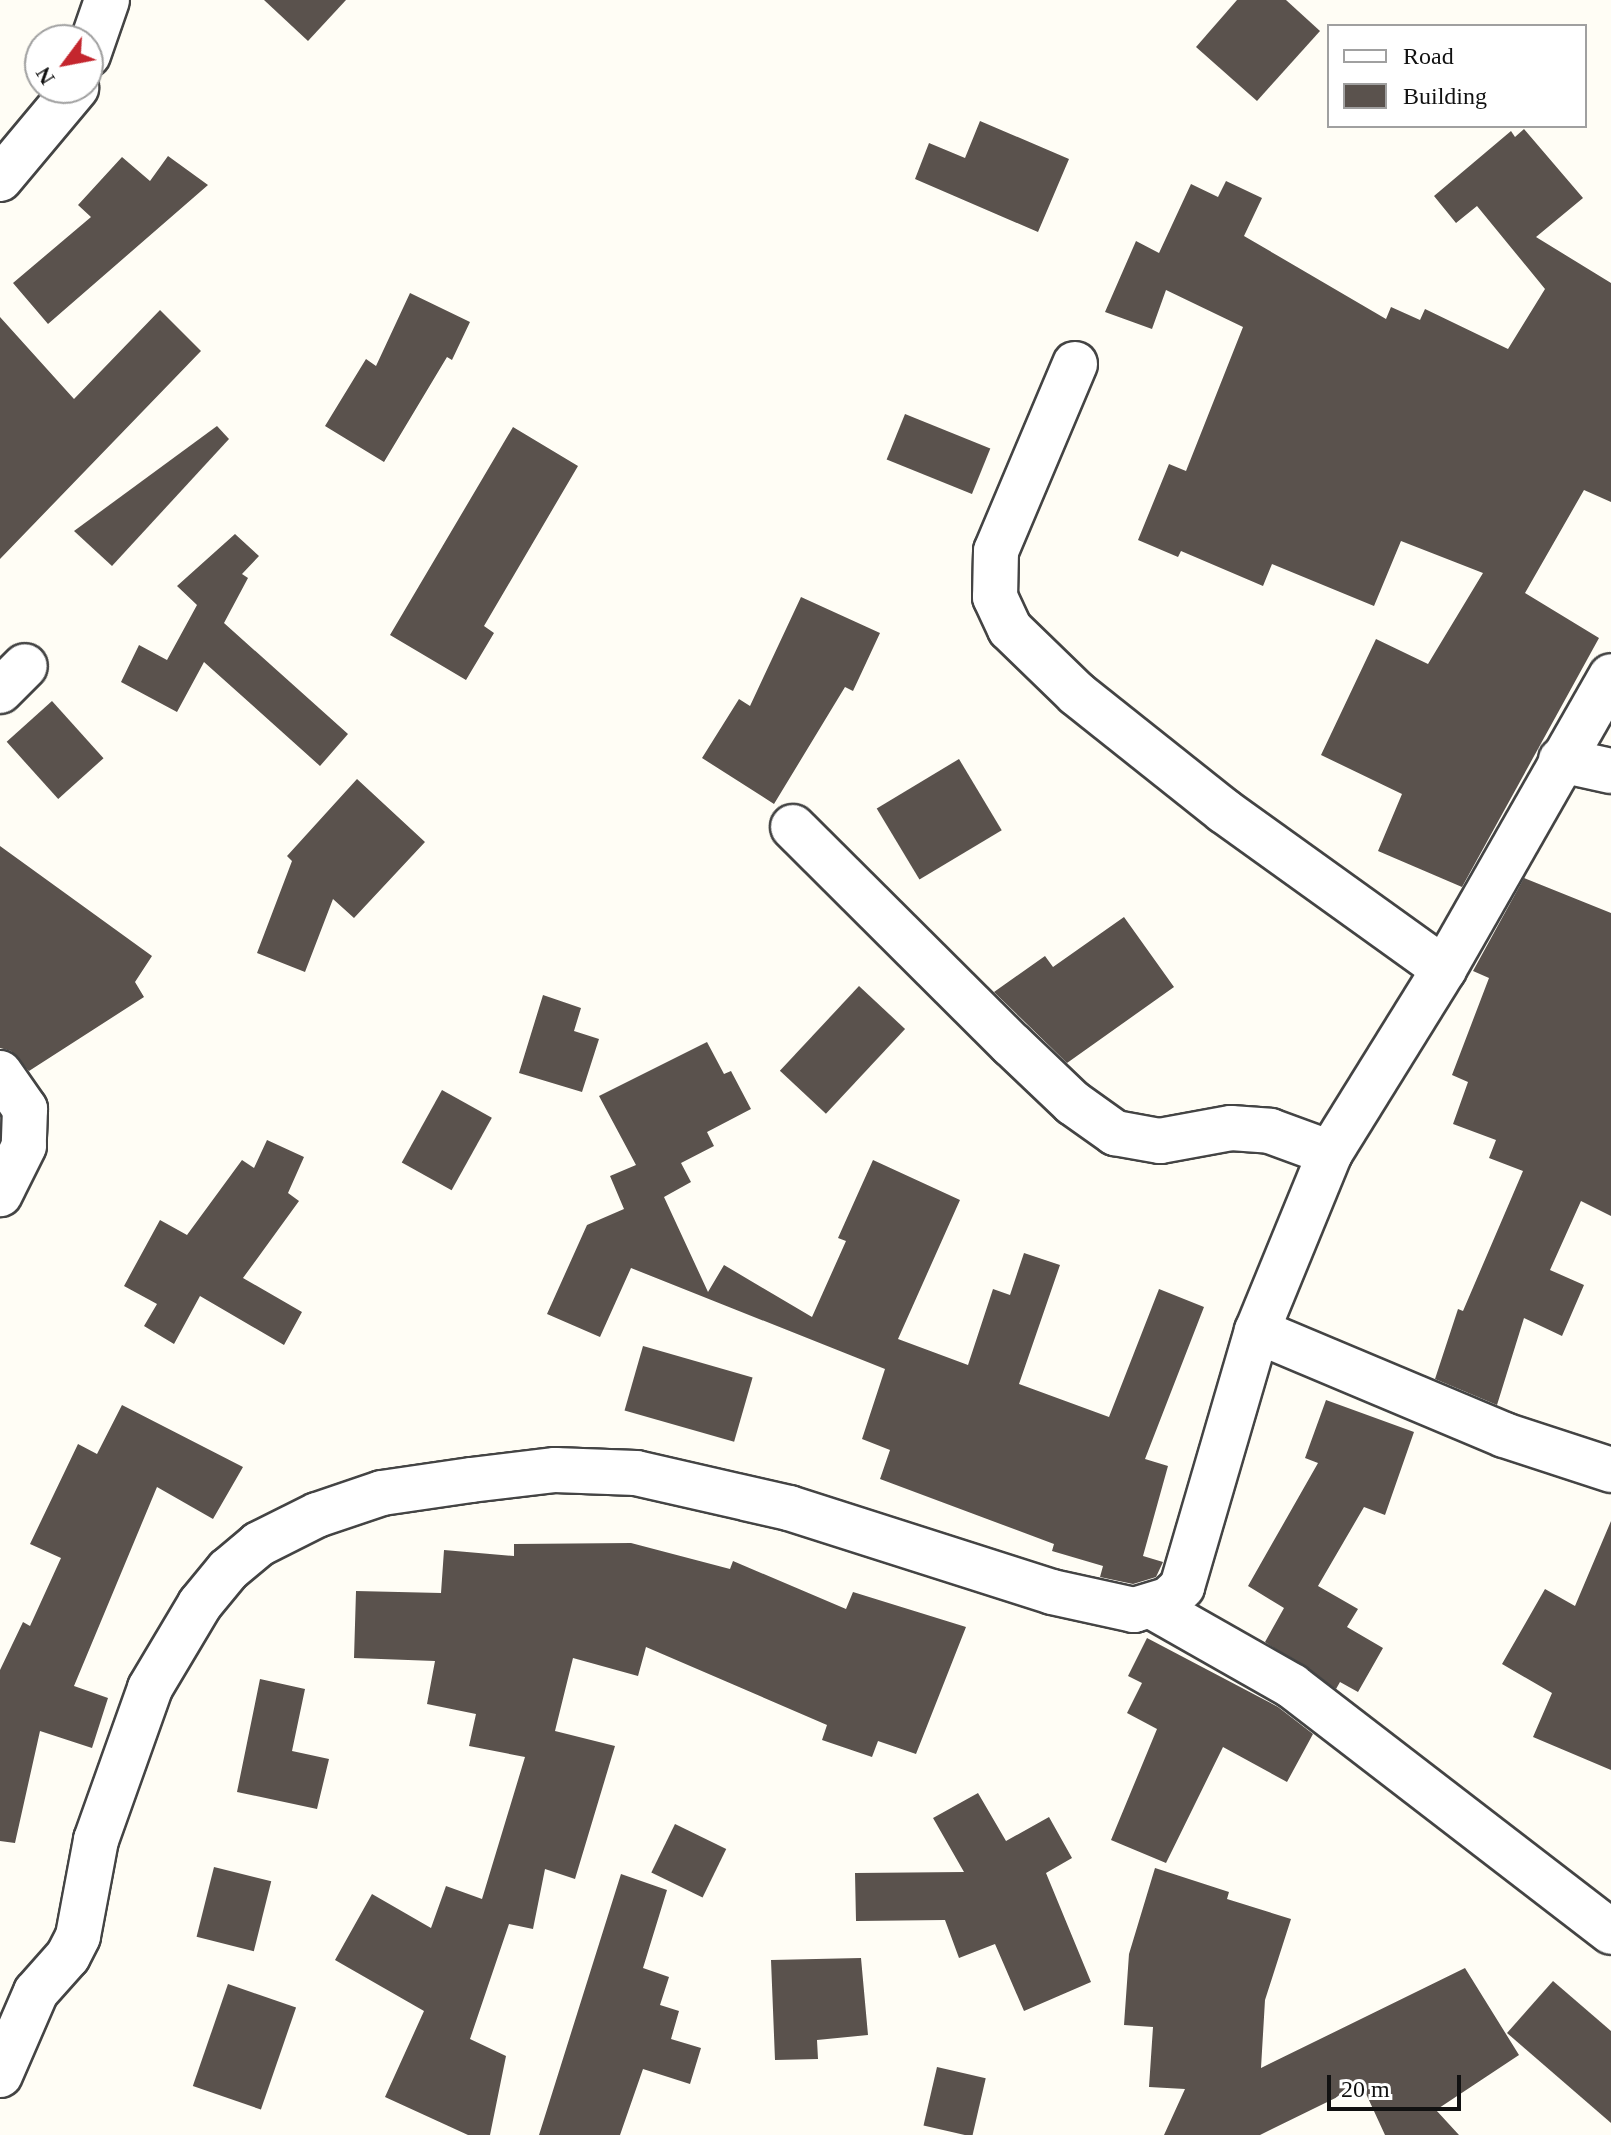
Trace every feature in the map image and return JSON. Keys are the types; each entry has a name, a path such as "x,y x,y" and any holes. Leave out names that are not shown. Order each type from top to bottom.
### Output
{"street":[{"path":"99,24 107,0"},
{"path":"0,179 63,104"},
{"path":"1075,364 996,551 995,597 1010,629 1077,694 1224,811 1444,969"},
{"path":"0,2075 36,1992 68,1956 78,1936 96,1840 150,1688 200,1604 228,1570 259,1544 317,1515 382,1493 471,1480 555,1470 636,1473 789,1508 1052,1592 1134,1610 1153,1607 1182,1587 1257,1331 1330,1153 1444,969 1611,676"},
{"path":"1561,760 1611,771"},
{"path":"793,827 1032,1063 1115,1133 1160,1141 1231,1128 1270,1131 1330,1153"},
{"path":"0,1073 25,1109 24,1146 0,1194"},
{"path":"1257,1331 1504,1435 1611,1470"},
{"path":"1153,1607 1292,1686 1611,1932"}],"building":[{"path":"264,0 346,0 308,41"},
{"path":"1237,0 1286,0 1320,31 1257,101 1196,47"},
{"path":"980,121 1069,159 1038,232 915,179 929,143 965,158"},
{"path":"1524,129 1583,198 1536,237 1611,283 1611,502 1584,490 1525,593 1599,638 1462,887 1378,851 1402,794 1321,755 1376,639 1428,664 1483,573 1401,541 1374,606 1272,564 1263,586 1181,551 1178,557 1138,540 1169,464 1186,471 1243,327 1166,290 1152,329 1105,312 1136,241 1159,253 1191,184 1218,197 1226,181 1262,198 1244,236 1386,319 1391,307 1420,320 1425,309 1508,349 1545,289 1477,206 1456,223 1434,196 1511,131 1515,137"},
{"path":"168,156 208,185 48,324 13,283 91,217 78,205 122,157 150,181"},
{"path":"410,293 470,322 452,360 447,357 384,462 325,426 366,359 376,366"},
{"path":"160,310 201,351 0,559 0,317 74,399"},
{"path":"905,414 990,448 972,494 887,459"},
{"path":"217,426 229,439 112,566 74,531"},
{"path":"513,427 578,466 484,626 494,633 466,680 390,635"},
{"path":"235,534 259,556 242,574 248,578 224,623 348,734 320,766 204,662 177,712 121,682 139,645 167,660 197,605 177,586"},
{"path":"801,597 880,633 853,691 845,687 774,804 702,758 739,699 750,706"},
{"path":"52,701 104,758 58,799 7,742"},
{"path":"959,759 1002,830 919,880 877,808"},
{"path":"357,779 425,842 354,918 333,899 305,972 257,953 292,861 287,856"},
{"path":"0,846 152,956 135,982 144,997 29,1071 11,1051 0,1048"},
{"path":"1524,878 1611,913 1611,1216 1581,1201 1550,1270 1584,1285 1562,1336 1524,1318 1497,1405 1435,1379 1458,1309 1463,1311 1523,1171 1489,1158 1496,1140 1453,1124 1468,1082 1452,1075 1489,978 1473,971"},
{"path":"1124,917 1174,987 1067,1063 994,992 1045,956 1053,967"},
{"path":"859,986 905,1029 826,1114 780,1071"},
{"path":"543,995 581,1008 574,1031 599,1039 582,1092 519,1073"},
{"path":"707,1042 724,1074 731,1071 751,1109 707,1132 714,1146 681,1163 691,1182 664,1197 708,1292 724,1265 812,1317 846,1241 838,1238 873,1160 960,1200 898,1339 968,1365 993,1289 1010,1295 1024,1253 1060,1265 1019,1384 1109,1417 1159,1289 1204,1307 1145,1459 1168,1466 1143,1556 1163,1562 1156,1577 1133,1584 1100,1577 1103,1566 1052,1551 1054,1544 880,1479 890,1450 862,1439 885,1369 631,1268 600,1337 547,1314 587,1225 624,1209 610,1176 636,1165 599,1096"},
{"path":"442,1090 492,1118 452,1190 402,1163"},
{"path":"267,1140 304,1157 288,1193 299,1201 243,1278 302,1312 284,1345 200,1296 174,1344 144,1326 157,1304 124,1286 160,1220 187,1235 242,1160 254,1168"},
{"path":"643,1346 753,1377 734,1442 625,1410"},
{"path":"1326,1400 1414,1432 1385,1515 1364,1507 1318,1586 1358,1609 1347,1627 1383,1648 1358,1692 1340,1682 1336,1689 1265,1642 1284,1608 1248,1586 1318,1463 1305,1458"},
{"path":"122,1405 243,1467 213,1519 157,1487 74,1686 108,1698 92,1748 40,1731 15,1843 0,1841 0,1670 23,1622 30,1626 61,1558 30,1544 78,1444 97,1454"},
{"path":"1611,1521 1611,1770 1533,1737 1552,1693 1502,1664 1545,1589 1575,1606"},
{"path":"631,1543 730,1569 733,1561 846,1609 853,1592 966,1627 916,1754 878,1741 872,1757 822,1740 827,1725 646,1647 638,1676 573,1658 555,1731 615,1746 575,1879 545,1869 533,1929 509,1924 470,2039 506,2056 490,2135 468,2135 385,2097 424,2011 335,1960 372,1894 431,1928 446,1886 482,1899 525,1757 469,1746 476,1714 427,1704 435,1661 354,1658 356,1591 441,1593 444,1550 514,1556 514,1544"},
{"path":"1147,1638 1278,1707 1313,1734 1287,1782 1223,1747 1166,1863 1111,1840 1157,1729 1127,1713 1142,1683 1128,1676"},
{"path":"260,1679 305,1689 292,1751 329,1759 317,1809 237,1792"},
{"path":"978,1793 1006,1841 1049,1817 1072,1858 1046,1873 1091,1982 1024,2011 995,1944 959,1958 945,1920 856,1921 855,1873 964,1872 933,1818"},
{"path":"675,1824 726,1849 703,1898 651,1873"},
{"path":"214,1867 271,1881 254,1951 197,1937"},
{"path":"1155,1868 1229,1892 1227,1899 1291,1919 1265,2000 1261,2068 1465,1968 1519,2055 1436,2110 1459,2135 1385,2135 1362,2085 1260,2135 1164,2135 1185,2089 1149,2087 1153,2027 1124,2025 1129,1954"},
{"path":"621,1874 667,1890 643,1968 669,1977 660,2005 679,2011 671,2039 701,2048 690,2084 643,2069 620,2135 539,2135"},
{"path":"861,1958 868,2035 817,2040 818,2059 775,2060 771,1960"},
{"path":"1553,1981 1611,2031 1611,2123 1507,2033"},
{"path":"228,1984 296,2007 261,2110 193,2086"},
{"path":"937,2067 986,2078 973,2135 924,2125"}]}
